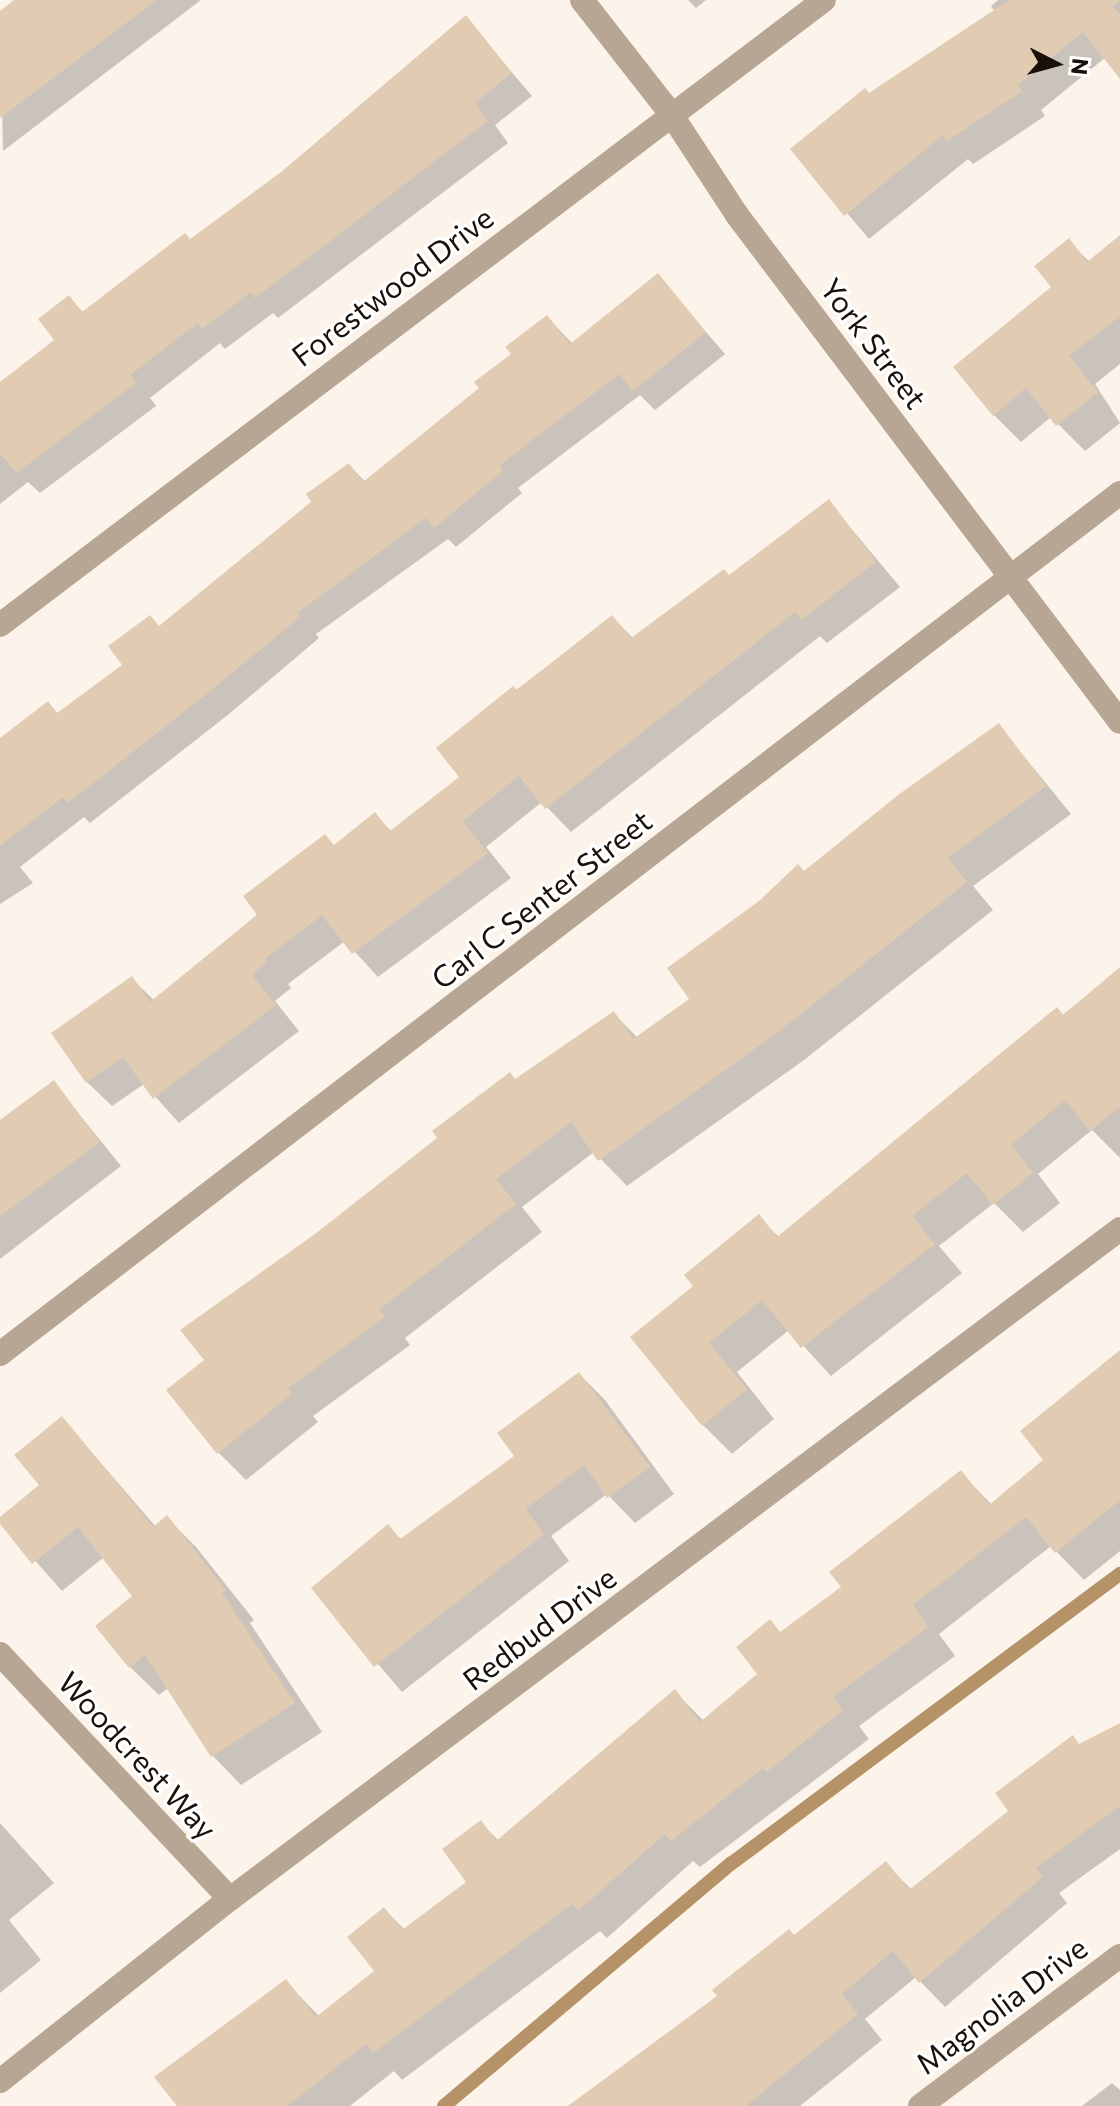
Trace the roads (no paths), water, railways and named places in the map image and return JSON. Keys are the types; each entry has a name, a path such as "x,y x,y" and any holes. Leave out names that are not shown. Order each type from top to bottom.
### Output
{"street":[{"name":"York Street","path":"582,0 671,114 737,215 1120,722"},
{"name":"Forestwood Drive","path":"0,625 824,0"},
{"name":"Carl C Senter Street","path":"0,1354 1120,493"},
{"name":"Redbud Drive","path":"0,2081 230,1899 1120,1229"},
{"name":"Woodcrest Way","path":"0,1654 230,1899"},
{"name":"Magnolia Drive","path":"920,2106 1120,1956"}],"waterway":[{"path":"444,2106 732,1863 1120,1574"}]}
